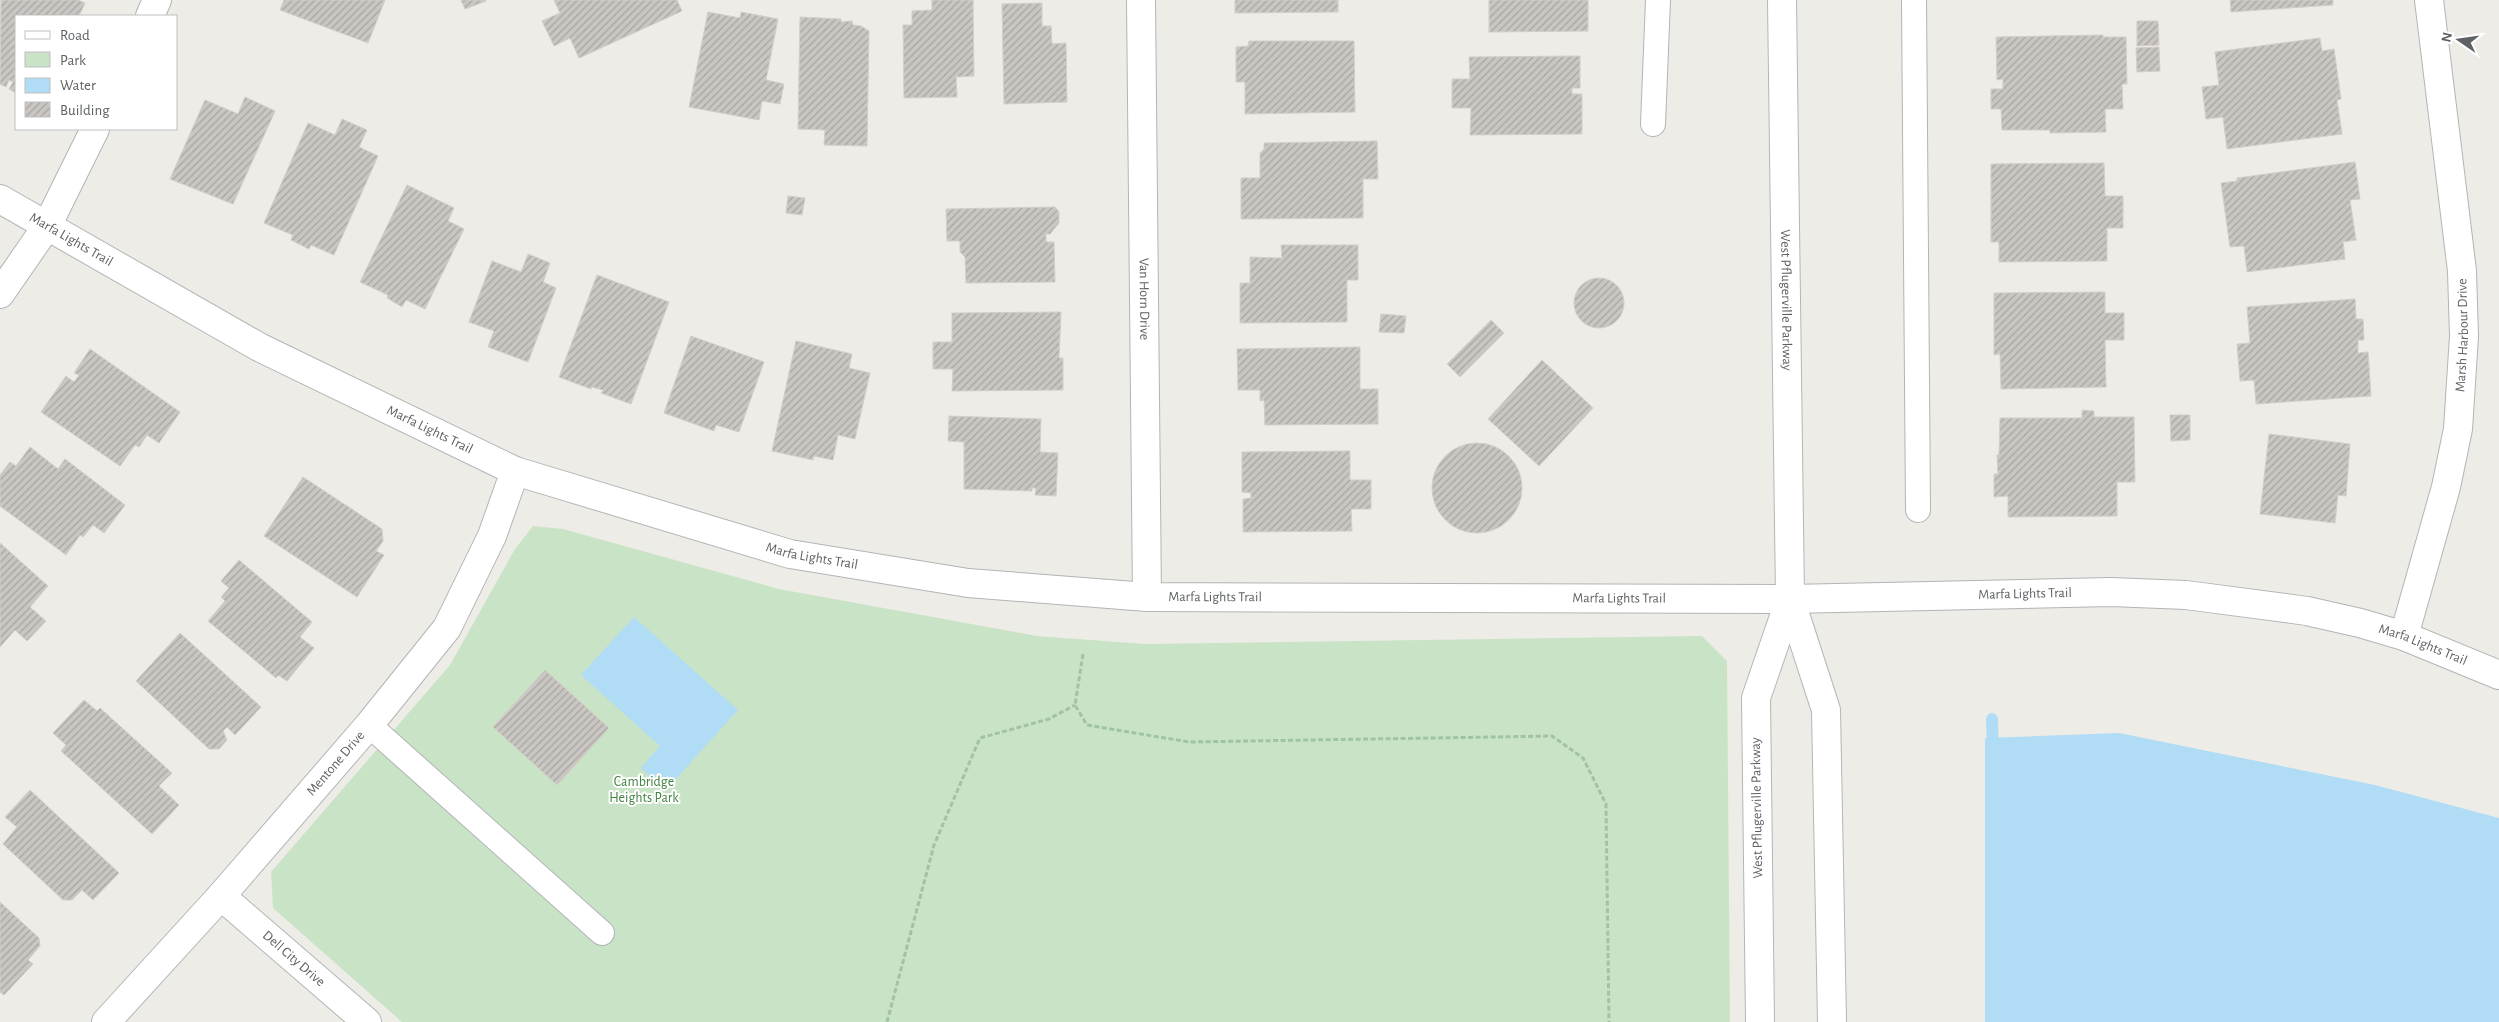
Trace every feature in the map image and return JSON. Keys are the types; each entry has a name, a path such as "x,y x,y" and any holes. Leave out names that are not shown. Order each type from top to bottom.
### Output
{"street":[{"path":"150,15 157,0"},
{"name":"Van Horn Drive","path":"1140,0 1147,596"},
{"name":"West Pflugerville Parkway","path":"1782,0 1790,599 1826,710 1832,1022"},
{"name":"Marsh Harbour Drive","path":"2404,636 2446,488 2458,428 2464,336 2462,272 2430,0"},
{"path":"0,294 47,226 95,130"},
{"name":"Marfa Lights Trail","path":"0,199 259,347 515,471 790,554 968,583 1147,596 1790,599 2111,592 2186,595 2307,611 2404,636 2499,675"},
{"name":"Mentone Drive","path":"106,1022 221,896 369,725 447,628 492,536 515,471"},
{"name":"West Pflugerville Parkway","path":"1760,1022 1756,698 1790,599"},
{"name":"Dell City Drive","path":"221,896 366,1022"}],"lane":[{"path":"1653,124 1658,0"},
{"path":"1914,0 1918,510"},
{"path":"369,725 602,933"}],"path":[{"path":"1083,654 1075,705 1087,725 1190,742 1552,736 1584,758 1606,804 1609,1022"},
{"path":"887,1022 934,845 980,738 1049,719 1075,705"}],"green space":[{"name":"Cambridge Heights Park","path":"533,526 563,529 779,589 1037,636 1144,644 1702,636 1727,661 1730,1022 402,1022 273,908 271,872 450,665 515,549"}],"water":[{"path":"634,617 738,710 665,791 641,768 660,746 581,675"},
{"path":"2119,733 2375,785 2499,818 2499,1022 1985,1022 1985,738"}],"building":[{"path":"1,0 78,0 85,3 79,15 15,15 15,92 9,89 13,82 9,80 6,87 0,84"},
{"path":"284,0 385,0 368,43 280,10"},
{"path":"461,0 486,0 486,1 465,9"},
{"path":"554,0 677,0 682,11 579,58 570,38 554,46 542,21 560,13"},
{"path":"932,0 973,0 974,76 956,77 957,97 904,98 903,25 912,25 912,11 932,10"},
{"path":"1235,0 1338,0 1338,12 1235,13"},
{"path":"1489,0 1588,0 1588,31 1489,32"},
{"path":"2230,0 2333,0 2333,5 2231,12"},
{"path":"1042,3 1042,26 1051,26 1052,44 1066,43 1067,102 1004,104 1002,4"},
{"path":"708,12 740,18 741,12 778,19 766,80 784,84 780,104 762,101 759,120 689,107"},
{"path":"800,17 841,19 841,22 852,21 853,25 861,26 869,31 867,146 824,145 825,130 798,129"},
{"path":"2137,21 2158,21 2159,45 2137,46"},
{"path":"2103,35 2103,37 2126,37 2127,84 2122,84 2123,109 2105,109 2106,132 2050,133 2050,130 2002,130 2001,109 1991,109 1991,89 2003,89 2003,79 1997,80 1996,37"},
{"path":"2320,38 2322,51 2334,49 2341,99 2337,100 2342,134 2227,149 2223,117 2206,119 2202,87 2219,85 2215,52"},
{"path":"1249,41 1354,41 1355,112 1245,114 1245,82 1236,82 1236,47 1248,46"},
{"path":"2159,47 2160,71 2137,72 2136,48"},
{"path":"1580,56 1580,88 1572,88 1572,94 1582,94 1582,134 1470,135 1471,108 1452,108 1452,79 1470,79 1469,57"},
{"path":"245,97 275,111 233,204 170,179 205,100 238,114"},
{"path":"342,119 367,130 359,147 378,156 334,255 311,245 309,249 291,240 293,235 264,223 308,123 335,135"},
{"path":"1377,141 1378,179 1363,179 1363,218 1241,219 1241,178 1260,178 1260,153 1264,149 1264,143"},
{"path":"2355,162 2360,199 2350,200 2356,240 2343,242 2345,259 2247,272 2244,246 2230,247 2221,183 2237,181 2237,178"},
{"path":"2104,163 2105,196 2123,196 2123,228 2107,228 2107,261 1999,262 1999,242 1991,242 1991,164"},
{"path":"407,185 454,208 448,221 464,229 425,309 406,300 402,307 387,298 388,295 360,282"},
{"path":"788,196 805,198 802,215 786,213"},
{"path":"1055,207 1059,212 1059,223 1050,234 1046,234 1046,242 1054,242 1055,282 966,283 965,257 960,252 960,241 947,241 946,209"},
{"path":"1281,245 1358,245 1358,280 1347,280 1347,322 1240,323 1240,283 1250,283 1250,257 1282,258"},
{"path":"528,254 550,263 543,282 556,288 528,362 488,347 494,331 469,322 492,261 521,272"},
{"path":"597,275 669,302 631,404 601,393 603,390 592,387 591,389 559,377"},
{"path":"1599,278 1613,282 1620,289 1624,303 1620,317 1613,324 1599,328 1585,324 1578,317 1574,303 1578,289 1585,282"},
{"path":"2105,292 2105,313 2124,313 2124,340 2105,340 2106,387 2001,389 2000,354 1994,355 1994,293"},
{"path":"2355,299 2356,319 2363,319 2364,340 2358,340 2358,353 2368,352 2371,396 2256,404 2254,380 2240,381 2237,344 2250,343 2247,307"},
{"path":"1061,312 1059,358 1063,358 1063,390 952,391 953,369 933,369 933,342 952,342 952,313"},
{"path":"1381,314 1406,316 1404,333 1379,332"},
{"path":"1491,320 1504,333 1460,377 1447,364"},
{"path":"691,336 764,362 739,432 716,425 714,431 664,413"},
{"path":"796,341 852,354 849,368 870,373 855,439 838,435 833,460 814,456 813,460 772,451"},
{"path":"1360,347 1360,389 1378,389 1378,424 1265,425 1264,400 1260,401 1260,390 1238,390 1237,349"},
{"path":"90,349 180,412 159,443 147,435 139,447 135,445 120,466 41,412 66,376 74,382 79,375 74,373"},
{"path":"1542,360 1593,408 1539,466 1488,419"},
{"path":"2082,410 2094,411 2094,417 2134,417 2135,482 2117,482 2117,516 2008,517 2008,496 1994,497 1994,474 1998,474 1997,455 1999,455 2000,418 2082,418"},
{"path":"2170,415 2190,415 2190,440 2171,441"},
{"path":"949,416 1041,419 1040,452 1058,453 1056,496 1035,495 1036,488 1032,488 1032,491 964,489 964,442 948,441"},
{"path":"2269,434 2350,444 2346,496 2338,495 2335,523 2260,514"},
{"path":"1477,443 1494,447 1509,456 1518,471 1522,488 1518,505 1509,520 1494,529 1477,533 1460,529 1445,520 1436,505 1432,488 1436,471 1445,456 1460,447"},
{"path":"30,447 58,469 65,459 125,505 104,533 93,525 83,537 80,535 66,555 0,506 0,475 10,462 16,466"},
{"path":"1350,451 1350,480 1371,480 1371,509 1351,509 1352,531 1243,532 1243,499 1251,498 1251,493 1242,492 1242,452"},
{"path":"303,477 382,529 383,541 376,551 384,555 357,597 264,536"},
{"path":"0,543 48,586 30,607 46,621 27,641 15,630 0,647"},
{"path":"239,560 312,622 300,637 314,648 287,681 278,675 276,678 208,621 225,601 221,597 229,588 221,581"},
{"path":"180,633 261,707 235,735 227,727 223,731 227,740 219,749 209,749 136,681"},
{"path":"545,670 609,728 557,785 493,727"},
{"path":"84,700 97,711 100,708 172,773 159,786 179,805 152,834 61,751 66,745 53,733"},
{"path":"30,790 119,873 93,900 82,890 72,900 63,900 3,844 17,827 5,817"},
{"path":"0,902 39,938 40,946 28,960 33,964 4,995 0,992"}],"waterway":[{"path":"1992,719 1993,754"}]}
